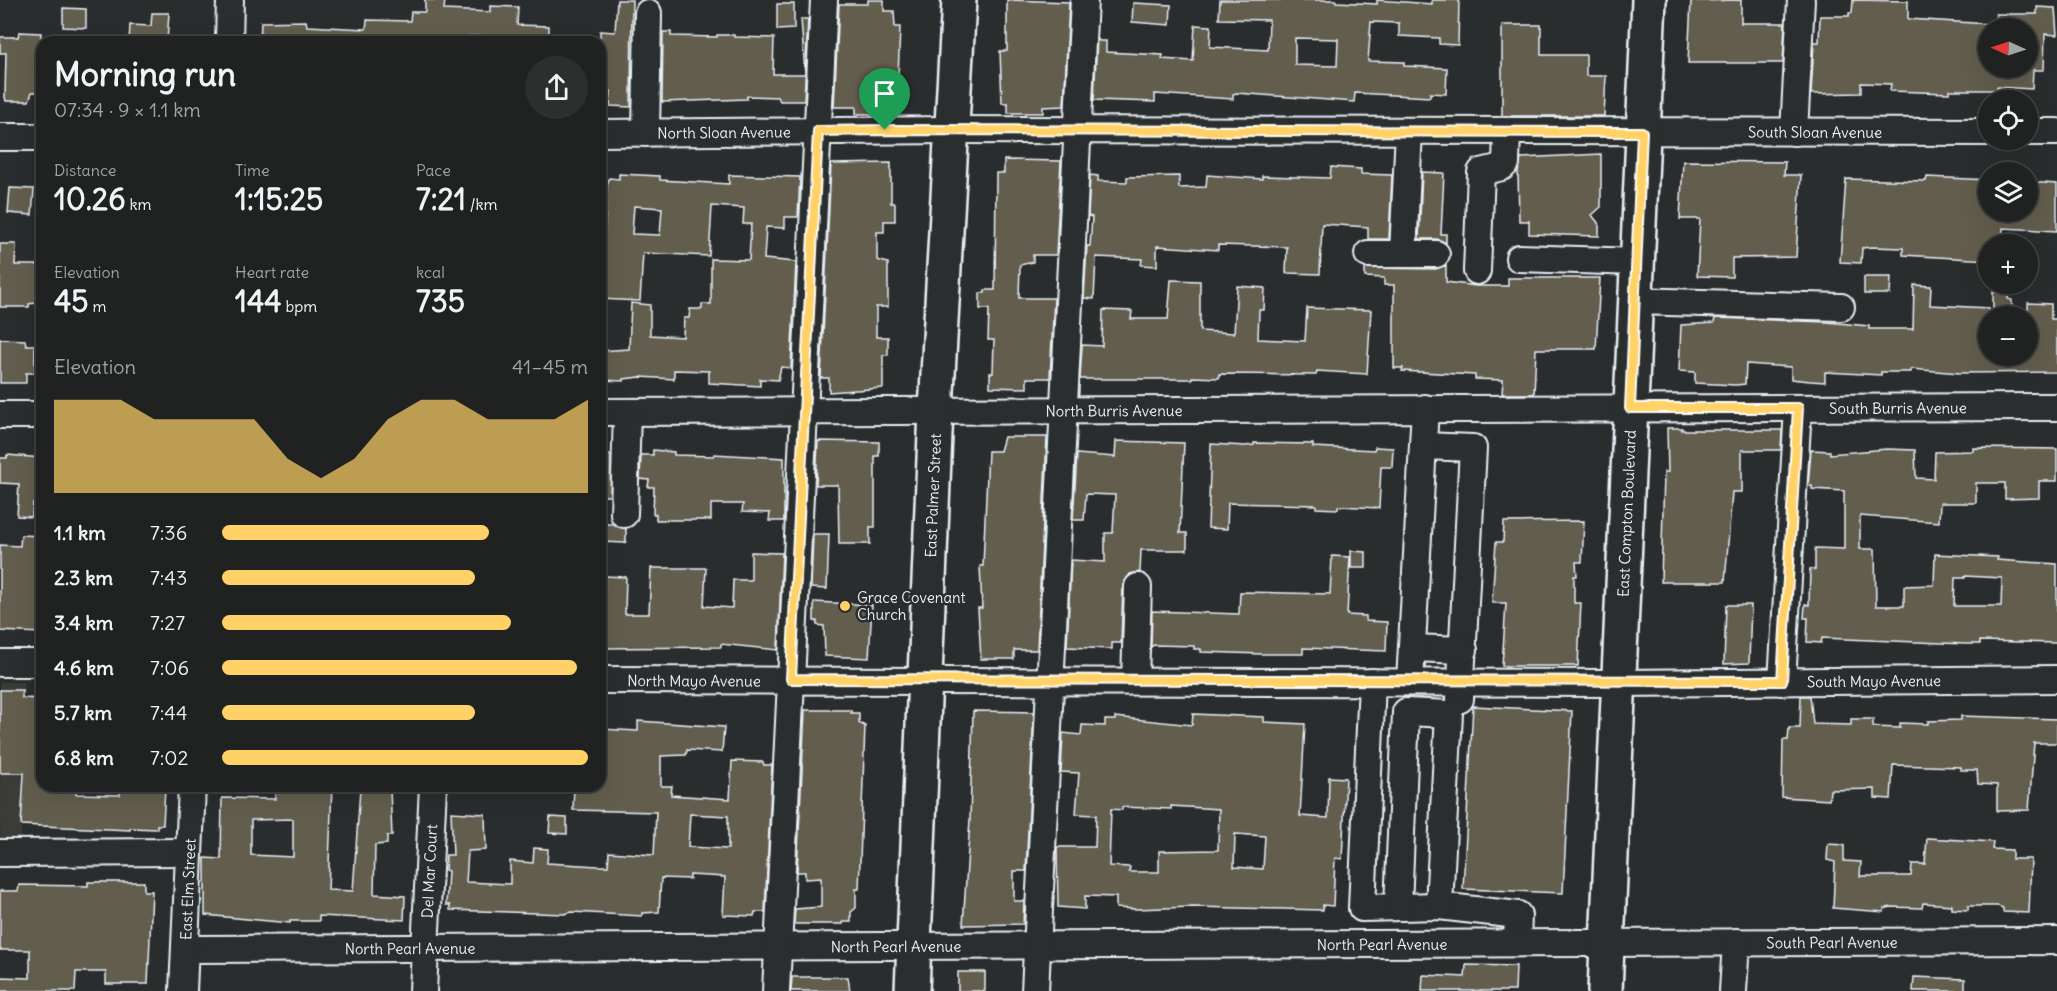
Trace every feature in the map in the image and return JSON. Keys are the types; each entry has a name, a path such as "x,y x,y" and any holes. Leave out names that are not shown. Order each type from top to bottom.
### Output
{"main road":[{"name":"East Palmer Street","path":"912,991 936,410 959,0"},
{"name":"East Compton Boulevard","path":"1605,991 1649,0"}],"street":[{"path":"229,36 230,0"},
{"path":"776,991 824,0"},
{"path":"1035,991 1084,0"},
{"path":"1794,132 1801,0"},
{"path":"646,133 648,13"},
{"name":"North Sloan Avenue","path":"606,133 951,130 1642,132"},
{"path":"1403,253 1409,131"},
{"path":"1477,271 1481,172 1502,167 1506,163 1508,132"},
{"name":"South Sloan Avenue","path":"1642,132 1978,132"},
{"path":"2038,132 2057,132"},
{"path":"0,137 36,137"},
{"path":"1368,254 1436,254"},
{"path":"1519,258 1637,262"},
{"path":"1635,300 1841,307"},
{"path":"1410,682 1425,408"},
{"path":"1398,907 1406,712 1449,714 1459,705 1463,682 1476,408"},
{"name":"North Burris Avenue","path":"606,412 1630,408"},
{"name":"South Burris Avenue","path":"1630,408 2057,408"},
{"path":"1782,681 1798,408"},
{"path":"624,514 627,412"},
{"path":"0,415 36,415"},
{"path":"1424,446 1473,448"},
{"path":"1135,680 1138,587"},
{"path":"1412,648 1464,650"},
{"path":"0,663 36,663"},
{"name":"North Mayo Avenue","path":"606,680 924,679 1617,683"},
{"name":"South Mayo Avenue","path":"1617,683 2057,679"},
{"path":"1372,682 1362,908 1446,908 1518,915 1517,942"},
{"path":"1449,714 1446,908 1452,942"},
{"name":"East Elm Street","path":"183,991 192,792"},
{"name":"Del Mar Court","path":"423,991 434,792"},
{"path":"0,853 188,852"},
{"name":"South Pearl Avenue","path":"1608,942 2057,941"},
{"name":"North Pearl Avenue","path":"185,949 426,946 1608,942"},
{"path":"1733,991 1736,942"}],"shaded area":[{"path":"0,682 24,682 21,840 0,840"}],"building":[{"path":"425,0 445,0 444,10 490,12 490,6 518,7 517,25 549,26 549,36 260,36 261,22 306,21 307,26 366,29 367,20 410,21 411,12 425,12"},
{"path":"617,0 632,0 631,107 610,106 611,91 606,91 606,36 600,36 600,31 615,32"},
{"path":"868,0 884,0 884,11 894,11 895,27 900,27 897,103 891,103 891,114 856,114 856,107 834,107 839,4 868,4"},
{"path":"1007,0 1069,2 1064,106 1043,107 1043,113 1008,113 1008,103 1002,103 1000,51 1007,51"},
{"path":"1220,0 1336,0 1336,2 1377,4 1377,0 1432,4 1432,0 1459,0 1458,45 1439,44 1439,38 1399,36 1399,23 1371,22 1368,61 1404,62 1404,66 1447,68 1446,94 1430,93 1430,97 1355,93 1354,102 1236,93 1233,94 1233,99 1155,94 1155,102 1094,100 1097,37 1099,41 1106,41 1106,52 1163,55 1162,59 1193,61 1195,25 1211,26 1210,47 1268,50 1269,20 1219,19","holes":["1295,38 1338,39 1337,66 1295,65"]},
{"path":"1741,0 1741,23 1785,23 1783,63 1688,63 1691,1"},
{"path":"1853,0 1908,1 1908,19 1978,23 1978,78 2033,78 2032,89 1997,87 1997,90 1949,90 1949,93 1890,91 1891,84 1861,83 1861,93 1811,94 1814,42 1819,42 1820,16 1849,16 1849,13 1852,13"},
{"path":"1133,3 1171,5 1170,25 1132,22"},
{"path":"777,4 794,4 794,29 777,30"},
{"path":"2037,7 2055,8 2057,35 2045,34 2044,70 2038,70 2038,18 1996,18 1996,14 2037,14"},
{"path":"63,8 86,9 86,28 63,27"},
{"path":"152,13 169,13 167,36 129,36 130,25 151,26"},
{"path":"801,19 808,19 804,101 780,101 778,97 747,96 747,99 662,102 663,32 671,32 671,36 734,35 734,37 774,38 773,74 805,74"},
{"path":"1502,25 1541,25 1541,55 1586,55 1586,76 1606,76 1604,116 1502,116"},
{"path":"19,32 41,33 41,36 36,36 36,92 32,92 29,101 6,101 6,53 0,53 0,37 18,37"},
{"path":"1601,154 1601,207 1592,215 1599,224 1599,236 1529,234 1529,221 1519,221 1518,171 1521,158"},
{"path":"1004,160 1061,161 1056,255 1033,255 1033,262 1020,265 1019,298 1054,298 1050,378 1027,378 1027,388 990,387 990,373 993,373 994,340 988,340 989,309 980,309 980,293 985,293 985,290 995,290 996,173 1004,173"},
{"path":"1683,161 1785,162 1784,175 1801,175 1796,257 1732,258 1732,277 1697,276 1700,219 1680,219"},
{"path":"891,163 891,203 895,203 895,221 884,221 884,232 877,232 877,260 888,263 888,307 876,307 876,337 888,337 888,355 883,355 883,388 829,392 829,378 821,378 831,164"},
{"path":"1331,167 1361,169 1361,174 1392,175 1389,239 1368,239 1368,227 1322,224 1320,274 1286,273 1287,247 1218,245 1218,250 1157,246 1157,266 1141,265 1142,259 1096,257 1094,299 1084,298 1087,246 1090,246 1092,217 1088,216 1090,175 1098,176 1098,181 1127,182 1127,177 1179,176 1179,188 1206,187 1207,175 1262,179 1262,176 1330,178"},
{"path":"1422,172 1444,173 1441,234 1446,234 1446,243 1437,239 1419,239"},
{"path":"619,174 660,176 660,180 729,184 729,175 800,177 798,217 785,217 785,228 766,227 764,259 796,262 791,368 781,367 778,380 760,379 760,386 709,383 709,371 674,370 674,379 640,377 624,379 624,381 606,380 606,351 629,349 631,303 650,305 650,335 683,337 684,318 689,318 690,309 702,309 702,304 711,304 711,259 749,260 751,224 743,224 744,208 712,206 709,256 643,253 640,301 606,299 606,202 609,178 619,179","holes":["634,206 662,208 660,235 632,234"]},
{"path":"1927,177 1978,179 1978,222 2038,222 2038,183 2057,184 2057,231 2003,228 2003,234 1978,234 1978,259 1903,255 1903,248 1872,247 1862,248 1861,263 1840,262 1846,179 1926,181"},
{"path":"10,188 34,189 32,215 8,213"},
{"path":"0,244 16,244 15,265 36,265 36,303 29,304 29,307 0,307"},
{"path":"1446,265 1446,282 1476,286 1508,286 1508,278 1600,278 1596,349 1536,349 1534,394 1502,394 1503,380 1475,379 1475,375 1402,371 1403,368 1394,368 1394,285 1384,285 1384,278 1365,277 1365,268 1436,269"},
{"path":"1864,277 1891,277 1890,294 1864,294"},
{"path":"1171,280 1200,281 1200,331 1234,333 1237,286 1265,288 1264,310 1259,310 1258,339 1305,341 1307,308 1371,310 1367,374 1317,371 1316,375 1219,374 1219,378 1192,377 1192,379 1080,379 1082,345 1102,346 1103,310 1132,311 1131,319 1168,319"},
{"path":"1914,285 1931,286 1930,305 1978,307 1978,366 2038,366 2038,306 2028,306 2028,303 2051,304 2051,319 2057,319 2057,372 1960,373 1911,369 1911,372 1881,372 1881,375 1825,372 1825,382 1791,379 1791,367 1746,364 1745,384 1736,385 1695,383 1695,372 1679,371 1681,325 1714,323 1715,318 1827,322 1869,326 1869,329 1913,329"},
{"path":"1993,294 2008,294 2008,299 2012,300 2012,306 1993,306"},
{"path":"0,339 25,340 26,345 35,345 35,373 26,373 26,383 0,383"},
{"path":"1667,428 1782,430 1781,450 1742,450 1742,492 1732,492 1725,582 1661,582 1664,472 1668,472"},
{"path":"1004,437 1047,437 1037,650 1014,650 1014,659 981,659 978,608 982,608 980,566 983,566 988,451 1000,451"},
{"path":"818,441 879,442 879,456 875,456 875,527 870,527 870,544 839,544 838,485 816,485"},
{"path":"1116,441 1184,443 1180,533 1187,533 1187,550 1141,550 1140,572 1130,574 1123,586 1121,643 1112,643 1112,649 1067,647 1071,560 1105,562 1105,533 1113,533 1115,495 1086,494 1084,520 1073,520 1077,454 1115,457"},
{"path":"1254,443 1313,444 1313,447 1374,450 1375,447 1393,448 1392,467 1381,467 1379,508 1338,506 1338,509 1316,508 1316,505 1228,503 1227,529 1208,528 1211,444 1245,446 1254,445"},
{"path":"1973,448 2057,449 2057,481 2039,481 2039,498 2005,499 2005,483 1976,483 1976,503 1940,503 1939,522 1860,516 1860,549 1875,549 1876,606 1904,606 1904,586 1934,585 1935,554 1998,557 1997,560 2057,564 2057,643 1980,641 1980,644 1965,644 1822,638 1821,643 1807,642 1808,618 1804,618 1805,604 1809,605 1810,569 1815,570 1815,548 1844,549 1844,491 1812,489 1812,486 1808,486 1811,450 1830,451 1830,454 1887,449 1915,450 1916,478 1934,479 1935,452 1973,451","holes":["1965,576 2002,578 2001,606 1954,606 1955,578 1965,578"]},
{"path":"653,450 674,452 674,455 714,456 714,454 784,458 784,521 769,521 770,513 742,512 743,504 711,504 711,520 656,520 656,514 653,514 654,487 648,487 649,480 640,479 641,455 653,455"},
{"path":"7,455 36,457 36,503 33,503 32,517 17,516 19,484 0,483 0,458 7,458"},
{"path":"606,455 611,455 610,496 606,496"},
{"path":"1584,521 1582,562 1576,562 1577,576 1574,576 1574,603 1581,603 1578,666 1502,666 1506,603 1492,603 1496,542 1503,542 1504,522"},
{"path":"606,524 614,524 626,529 626,543 606,542"},
{"path":"813,534 829,534 827,589 811,588"},
{"path":"21,535 36,536 36,633 0,631 0,545 20,546"},
{"path":"1351,551 1366,552 1366,568 1351,568"},
{"path":"751,552 782,553 778,650 721,644 721,647 606,648 606,576 626,577 625,614 649,614 651,568 706,568 704,606 732,608 733,580 751,580"},
{"path":"1332,556 1350,557 1347,615 1366,616 1366,621 1387,622 1386,651 1303,648 1303,654 1262,654 1201,652 1201,649 1194,649 1194,646 1154,645 1151,647 1152,611 1239,614 1240,592 1330,594"},
{"path":"814,602 872,605 869,658 825,656 824,626 817,625 817,621 814,621"},
{"path":"1726,605 1751,605 1749,663 1724,664"},
{"path":"0,690 22,690 22,698 36,699 36,792 120,795 120,792 165,792 163,825 157,825 157,829 130,828 130,830 21,825 24,773 0,773"},
{"path":"1801,696 1810,696 1813,724 1851,725 1851,719 1873,719 1873,727 1900,728 1900,723 1928,724 1928,721 1961,720 1961,716 2057,719 2057,743 2034,743 2029,810 1997,811 1997,785 1978,784 1977,770 1961,770 1961,767 1893,765 1891,799 1875,798 1875,789 1830,790 1829,800 1782,797 1783,740 1788,740 1789,728 1800,728"},
{"path":"1473,706 1572,711 1563,893 1463,889"},
{"path":"805,710 851,710 851,713 859,713 859,723 865,726 859,889 856,889 856,908 851,912 851,922 843,922 843,924 794,924 795,909 821,907 821,878 805,879 805,872 797,872"},
{"path":"973,711 1034,712 1026,871 1014,871 1014,901 1024,901 1023,924 963,925 970,820"},
{"path":"1193,714 1264,717 1264,722 1305,724 1300,816 1328,818 1329,777 1346,778 1342,859 1335,858 1333,906 1323,905 1323,910 1193,907 1135,909 1116,908 1116,897 1085,896 1085,909 1058,907 1057,847 1095,847 1096,815 1076,814 1079,773 1061,772 1063,733 1081,735 1082,725 1105,726 1105,720 1115,720 1115,717 1192,725","holes":["1171,806 1219,809 1218,850 1159,851 1159,872 1129,872 1130,867 1109,866 1111,809 1122,810 1122,807 1171,809","1235,834 1265,836 1263,869 1234,867"]},
{"path":"638,721 724,727 722,752 687,750 686,755 661,756 661,786 672,786 671,795 730,799 732,761 763,762 764,765 772,765 765,912 755,912 754,916 723,915 725,877 690,875 690,879 661,878 659,912 642,913 642,916 572,912 564,914 450,910 450,905 446,905 448,871 445,870 446,855 453,855 451,812 485,814 486,850 468,851 466,882 510,884 510,861 533,863 534,848 548,849 547,863 598,866 608,866 609,852 654,855 656,812 573,810 574,792 606,792 606,729 638,731","holes":["690,814 728,816 728,849 688,847"]},
{"path":"275,792 332,792 328,890 353,891 360,792 390,792 392,836 387,836 387,844 375,845 374,894 405,896 404,920 319,916 319,921 290,921 290,923 205,915 205,858 221,859 222,798 275,799","holes":["293,819 293,857 251,855 251,820"]},
{"path":"550,817 567,818 567,834 549,833"},
{"path":"1927,838 1993,842 1992,849 2012,850 2012,859 2031,859 2029,913 2003,912 2003,908 1998,906 1968,906 1968,910 1952,909 1952,905 1923,903 1922,908 1891,907 1884,909 1884,912 1833,908 1835,862 1827,860 1828,844 1844,845 1844,861 1861,862 1860,876 1911,876 1912,864 1925,864"},
{"path":"88,882 144,882 144,891 152,891 148,984 106,984 106,972 76,972 75,991 0,991 0,977 30,978 30,950 0,950 0,891 18,891 19,885 88,886"},
{"path":"1466,965 1516,966 1515,991 1422,991 1423,975 1465,977"},
{"path":"958,972 985,972 985,991 958,991"},
{"path":"792,977 848,977 850,991 791,991"},
{"path":"1914,977 1965,979 1965,991 1913,991"}],"place":[{"name":"Grace Covenant Church","path":"845,606"}],"route":[{"path":"885,130 1642,132 1630,408 1798,408 1782,681 1617,683 791,679 818,131 885,130"}]}
